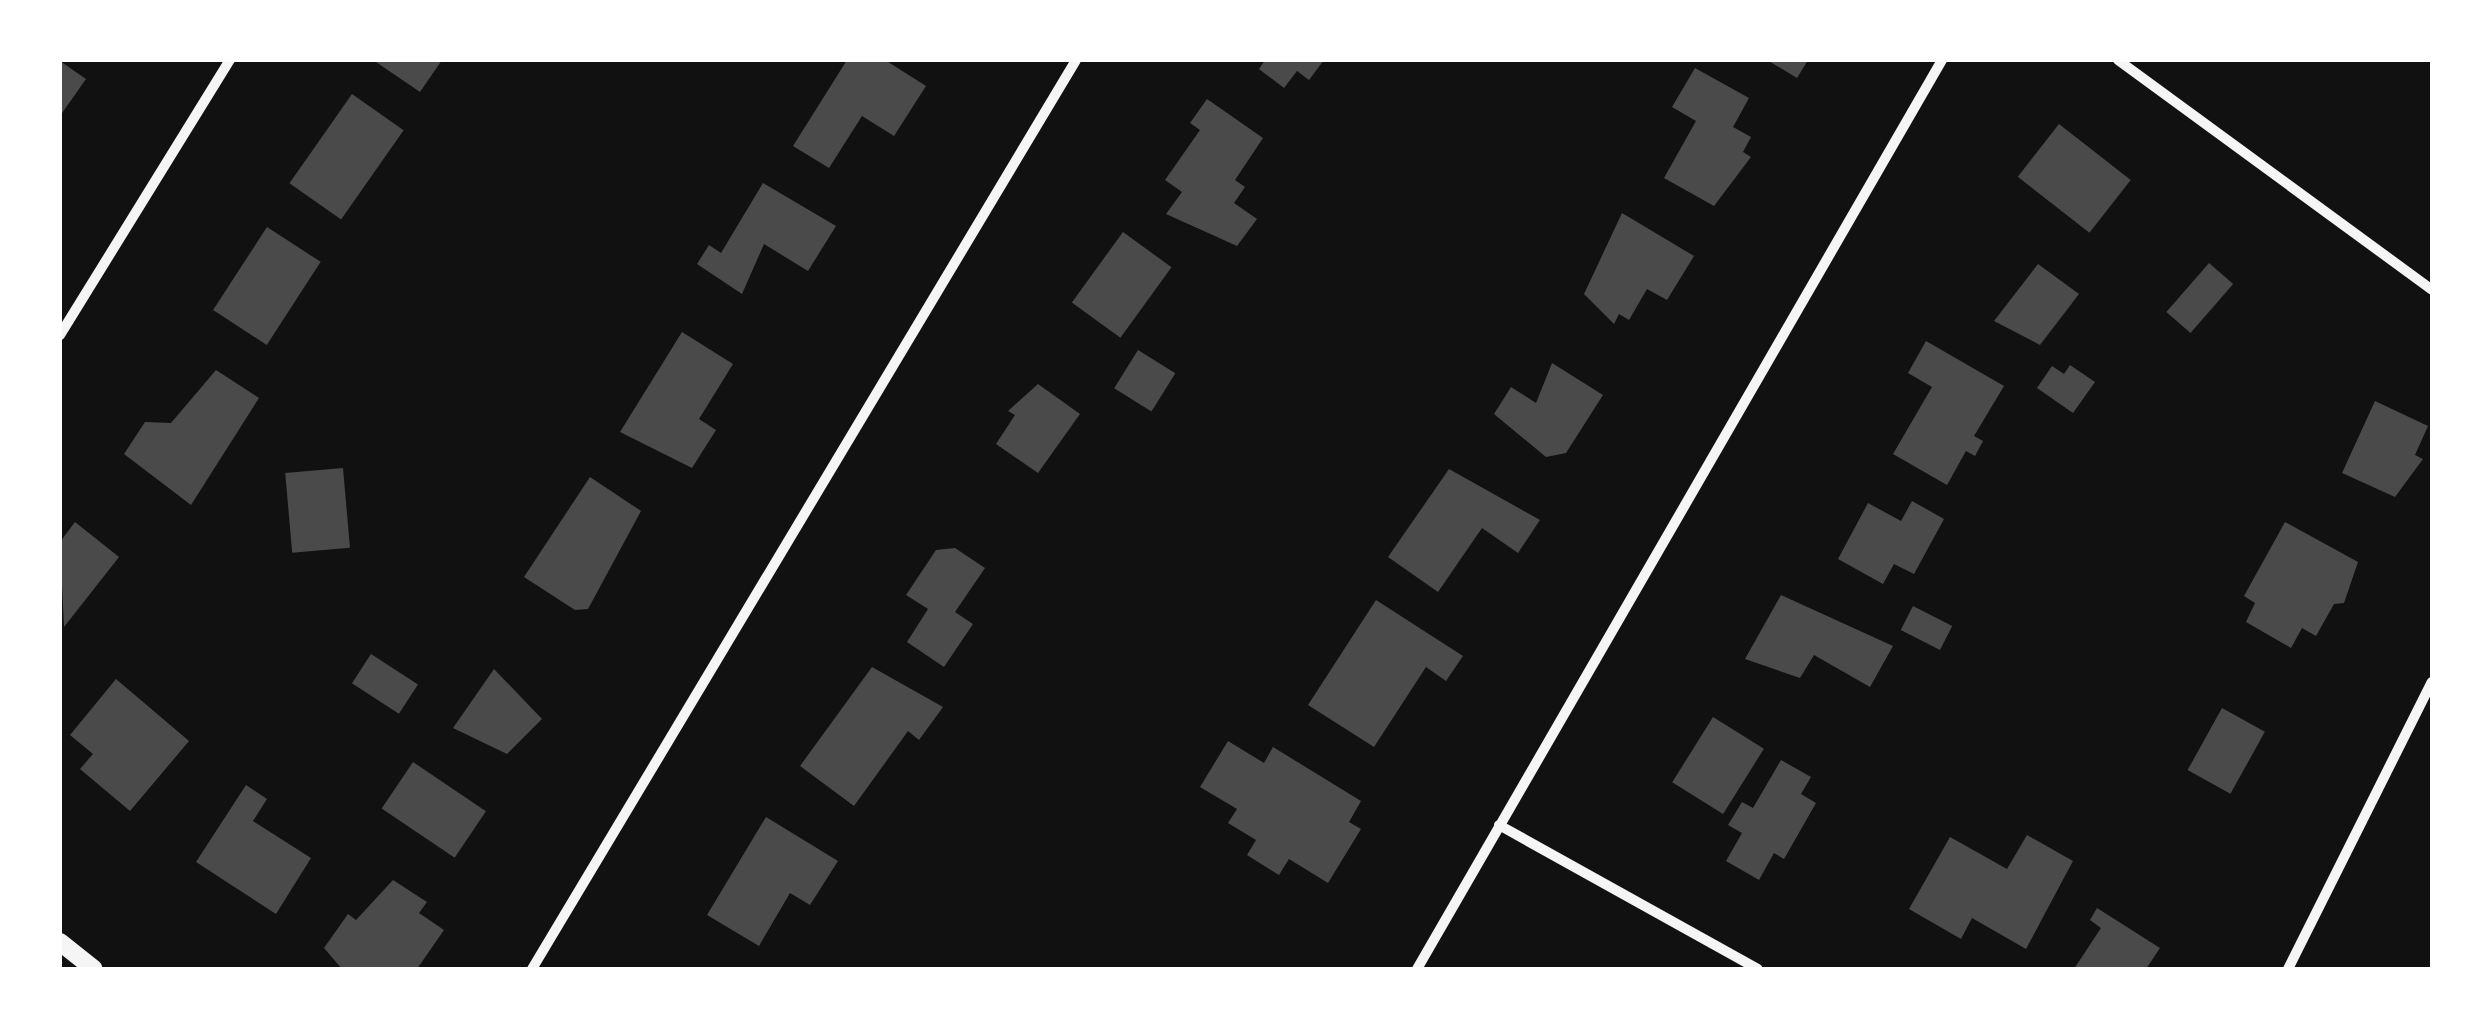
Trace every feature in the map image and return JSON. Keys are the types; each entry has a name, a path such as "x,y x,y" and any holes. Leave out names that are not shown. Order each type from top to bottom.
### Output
{"street":[{"path":"60,334 230,60"},
{"path":"532,969 1076,60"},
{"path":"1417,969 1942,60"},
{"path":"2118,60 2432,290"},
{"path":"2288,969 2432,682"},
{"path":"1499,825 1758,969"},
{"path":"60,942 94,969"}],"building":[{"path":"373,60 442,60 420,92"},
{"path":"847,60 885,60 926,86 894,136 862,116 829,168 793,146"},
{"path":"1265,60 1324,60 1309,80 1297,71 1284,88 1259,69"},
{"path":"1767,60 1808,60 1797,78"},
{"path":"60,61 86,79 60,116"},
{"path":"1695,68 1749,98 1733,127 1751,137 1743,152 1751,157 1714,206 1664,178 1696,121 1672,107"},
{"path":"352,94 404,130 341,219 289,183"},
{"path":"1207,99 1263,138 1235,180 1245,187 1234,203 1257,219 1237,246 1166,214 1182,192 1165,180 1200,130 1190,123"},
{"path":"2059,124 2131,180 2089,233 2018,177"},
{"path":"763,183 836,226 808,271 764,244 742,294 697,264 709,245 721,253"},
{"path":"1622,213 1694,256 1667,300 1647,289 1629,320 1619,314 1614,324 1584,294"},
{"path":"267,227 321,262 267,345 213,310"},
{"path":"1123,232 1172,267 1120,338 1072,302"},
{"path":"2209,263 2233,284 2191,333 2166,312"},
{"path":"2038,264 2079,294 2040,345 1994,321"},
{"path":"682,332 733,364 699,419 716,430 692,468 620,432"},
{"path":"1926,341 2004,386 1974,436 1983,441 1975,456 1966,451 1947,485 1893,454 1932,387 1908,373"},
{"path":"1138,350 1175,373 1151,411 1114,388"},
{"path":"1552,363 1603,395 1566,453 1546,457 1494,414 1511,387 1536,403"},
{"path":"2070,365 2095,382 2073,413 2037,388 2052,366 2064,374"},
{"path":"216,370 259,398 191,505 124,454 145,422 171,423"},
{"path":"1038,384 1080,414 1038,473 996,444 1015,415 1008,411"},
{"path":"2375,401 2428,426 2415,455 2423,459 2395,497 2342,473"},
{"path":"343,468 350,548 292,553 285,473"},
{"path":"1449,469 1540,520 1518,553 1482,528 1438,592 1388,557"},
{"path":"590,477 641,511 588,609 575,610 524,577"},
{"path":"1912,501 1944,519 1914,574 1894,564 1883,584 1838,559 1868,503 1901,521"},
{"path":"75,522 119,557 64,627 60,542"},
{"path":"2285,522 2358,562 2344,603 2334,604 2316,636 2302,628 2291,648 2246,622 2255,603 2244,596"},
{"path":"955,548 985,568 955,612 973,624 944,667 907,642 928,609 906,595 936,550"},
{"path":"1781,595 1893,646 1870,687 1814,655 1800,678 1745,659"},
{"path":"1376,600 1463,656 1446,681 1426,667 1374,747 1308,705"},
{"path":"1913,606 1952,626 1940,650 1901,630"},
{"path":"371,654 418,684 399,714 352,683"},
{"path":"872,667 943,707 919,740 908,731 854,806 800,766"},
{"path":"494,669 542,719 507,754 453,728"},
{"path":"116,679 189,741 130,811 80,769 93,754 70,735"},
{"path":"2222,708 2265,732 2230,794 2188,770"},
{"path":"1713,717 1764,749 1723,814 1672,782"},
{"path":"1228,741 1264,763 1273,747 1361,801 1349,822 1361,829 1328,883 1289,859 1279,875 1247,855 1256,840 1228,823 1237,809 1200,787"},
{"path":"1781,760 1811,777 1801,794 1816,803 1784,859 1774,853 1759,880 1726,861 1742,833 1728,825 1742,802 1753,808"},
{"path":"413,762 486,811 455,858 382,808"},
{"path":"246,785 267,799 253,821 311,858 276,914 196,862"},
{"path":"766,817 838,861 810,905 790,893 759,946 707,915"},
{"path":"2027,835 2073,861 2026,949 1972,918 1961,939 1909,909 1950,837 2007,869"},
{"path":"393,880 427,902 419,913 444,930 417,969 342,969 324,948 348,914 356,920"},
{"path":"2097,908 2160,948 2146,969 2074,969 2101,928 2090,920"}]}
